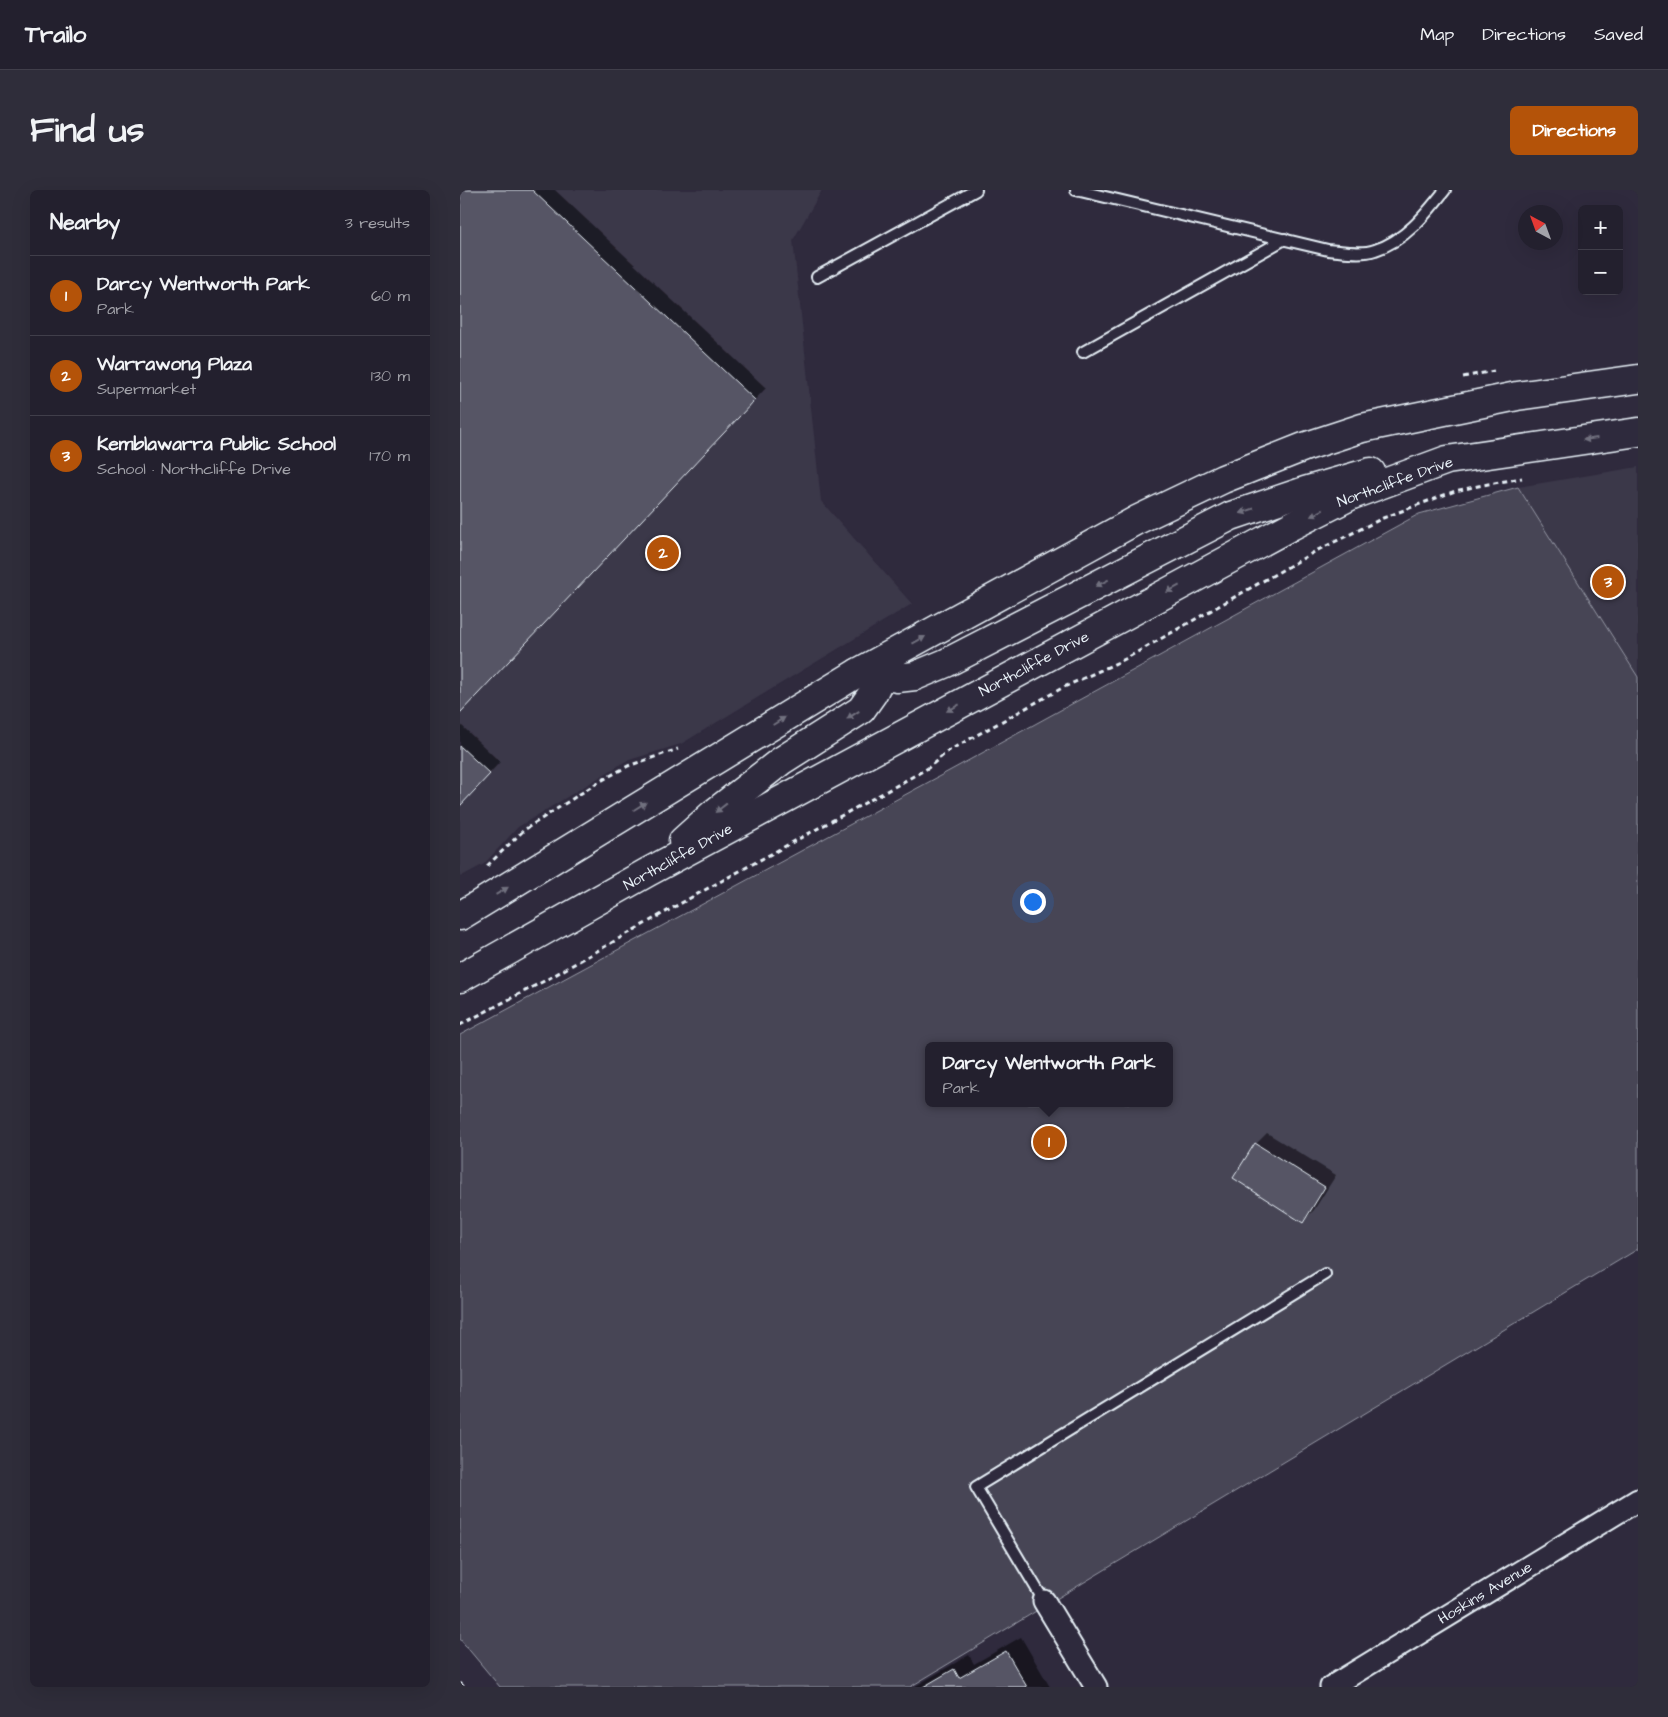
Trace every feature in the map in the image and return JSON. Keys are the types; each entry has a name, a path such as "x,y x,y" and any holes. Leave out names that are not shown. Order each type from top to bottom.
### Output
{"main road":[{"path":"460,916 877,667 1137,520 1223,479 1304,447 1362,428 1517,396 1638,379"},
{"name":"Northcliffe Drive","path":"460,978 648,872 1352,495 1446,460 1638,432"},
{"path":"877,667 897,678 915,676 946,663 1231,516 1366,473 1409,464 1446,460"},
{"path":"648,872 713,814 781,762 861,710 873,692 877,667"}],"street":[{"name":"Hoskins Avenue","path":"1332,1687 1638,1500"},
{"path":"1044,1601 1096,1687"}],"lane":[{"path":"817,277 976,190"},
{"path":"1076,190 1328,250 1348,252 1374,251 1397,239 1420,222 1445,190"},
{"path":"1083,352 1285,240"},
{"path":"1044,1601 976,1487 1325,1274"}],"path":[{"path":"460,1025 546,980 692,897 894,788 928,768 948,751 1064,688 1125,659 1316,551 1383,518 1455,491 1525,478"},
{"path":"460,1683 464,1687"}],"shaded area":[{"path":"460,190 822,190 793,240 821,501 912,604 681,744 626,761 518,827 484,864 460,877"},
{"path":"1638,467 1638,677 1518,487"},
{"path":"1518,487 1638,677 1638,1249 910,1687 500,1687 460,1639 460,1035 951,770 1419,514"}],"building":[{"path":"460,190 532,190 755,400 460,713"},
{"path":"460,746 490,774 460,806"},
{"path":"1255,1143 1325,1187 1303,1223 1233,1178"},
{"path":"1006,1651 1027,1687 923,1687 954,1669 959,1678"}],"place":[{"name":"Warrawong Plaza","path":"663,553"},
{"name":"Kemblawarra Public School","path":"1608,582"},
{"name":"Darcy Wentworth Park","path":"1049,1142"}]}
